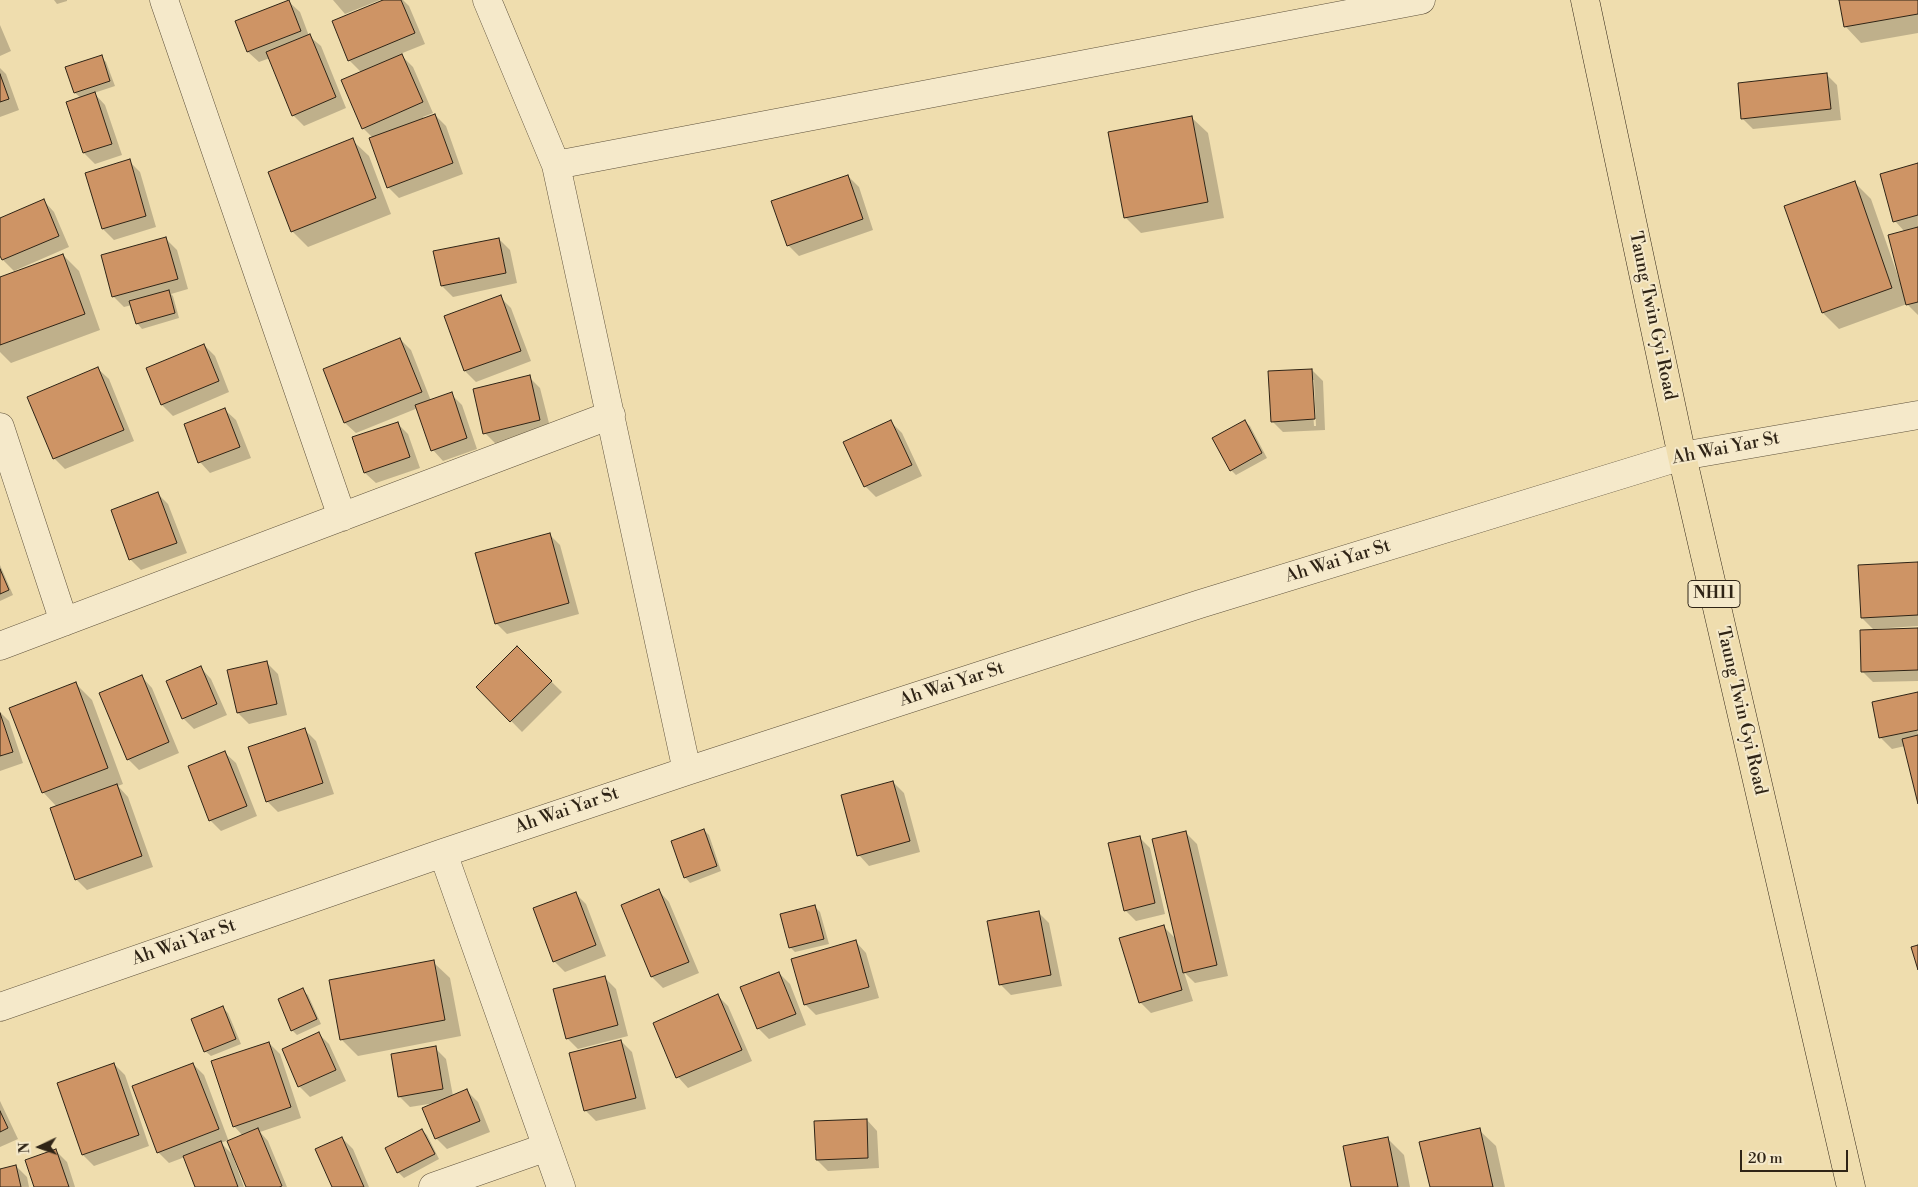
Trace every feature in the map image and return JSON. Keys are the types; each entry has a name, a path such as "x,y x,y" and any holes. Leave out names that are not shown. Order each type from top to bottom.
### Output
{"highway":[{"name":"Taung Twin Gyi Road","path":"1585,0 1682,456 1851,1187"}],"street":[{"path":"164,0 342,517"},
{"path":"487,0 556,164 687,771"},
{"path":"556,164 1421,0"},
{"path":"0,646 611,415"},
{"name":"Ah Wai Yar St","path":"0,1007 443,853 687,771 1200,604 1682,456 1918,415"},
{"path":"0,427 64,622"},
{"path":"443,853 561,1187"},
{"path":"433,1187 547,1147"}],"building":[{"path":"289,0 301,31 247,52 235,21"},
{"path":"383,0 401,0 415,33 348,61 332,21"},
{"path":"1839,0 1918,0 1918,14 1844,27"},
{"path":"310,34 336,97 292,116 266,52"},
{"path":"402,54 423,102 362,129 341,80"},
{"path":"102,55 110,81 74,93 65,67"},
{"path":"1827,73 1831,109 1741,119 1738,83"},
{"path":"0,74 9,99 0,102"},
{"path":"95,92 112,144 83,153 66,102"},
{"path":"435,114 453,163 387,188 369,138"},
{"path":"1192,116 1208,202 1124,218 1108,132"},
{"path":"353,138 376,198 291,232 268,172"},
{"path":"130,159 146,216 102,229 85,173"},
{"path":"1918,163 1918,215 1893,222 1880,174"},
{"path":"848,175 863,219 787,246 771,201"},
{"path":"1855,181 1892,288 1822,313 1784,206"},
{"path":"44,199 59,236 2,260 0,256 0,218"},
{"path":"1918,227 1918,302 1906,305 1888,235"},
{"path":"166,237 178,279 112,297 101,255"},
{"path":"499,238 506,273 441,286 433,251"},
{"path":"63,254 85,314 0,345 0,277"},
{"path":"169,290 175,313 136,324 129,301"},
{"path":"501,295 521,351 464,371 444,316"},
{"path":"400,338 422,392 344,423 323,369"},
{"path":"204,344 219,381 161,405 146,368"},
{"path":"98,367 124,430 53,459 27,397"},
{"path":"1312,369 1315,419 1271,422 1268,371"},
{"path":"530,375 540,420 483,434 473,389"},
{"path":"452,392 467,438 431,451 415,405"},
{"path":"225,408 240,447 198,463 184,424"},
{"path":"891,420 912,465 864,487 843,442"},
{"path":"1245,420 1262,453 1230,471 1212,438"},
{"path":"398,422 410,457 364,473 352,437"},
{"path":"158,492 177,543 129,560 111,510"},
{"path":"550,533 569,603 495,624 475,553"},
{"path":"1918,562 1918,615 1861,618 1858,565"},
{"path":"0,569 9,590 0,594"},
{"path":"1918,628 1918,670 1861,672 1860,630"},
{"path":"517,646 552,681 510,722 476,687"},
{"path":"267,661 277,704 237,713 227,670"},
{"path":"201,666 217,704 182,719 166,681"},
{"path":"142,675 169,742 127,760 99,693"},
{"path":"76,682 108,768 42,793 9,708"},
{"path":"1918,692 1918,730 1879,738 1872,702"},
{"path":"0,713 13,752 0,756"},
{"path":"305,728 323,783 266,802 248,747"},
{"path":"1918,735 1918,804 1902,739"},
{"path":"225,751 247,806 209,821 188,766"},
{"path":"893,781 910,841 857,856 841,795"},
{"path":"117,784 142,856 75,880 50,808"},
{"path":"704,829 717,866 684,878 671,841"},
{"path":"1186,831 1217,965 1183,973 1152,839"},
{"path":"1140,836 1155,903 1124,911 1108,843"},
{"path":"659,889 689,962 651,977 621,905"},
{"path":"576,892 596,945 553,962 533,908"},
{"path":"815,905 824,939 789,948 780,914"},
{"path":"1039,911 1051,975 999,985 987,921"},
{"path":"1164,925 1182,990 1139,1003 1119,938"},
{"path":"856,940 869,987 804,1005 791,959"},
{"path":"1918,945 1918,970 1911,947"},
{"path":"434,960 445,1020 340,1040 329,980"},
{"path":"779,972 796,1014 757,1029 740,987"},
{"path":"605,976 618,1025 566,1039 553,989"},
{"path":"303,988 317,1019 291,1031 278,999"},
{"path":"718,994 742,1050 676,1078 653,1023"},
{"path":"223,1006 236,1039 204,1052 191,1019"},
{"path":"319,1032 336,1070 298,1087 282,1049"},
{"path":"621,1040 636,1098 584,1111 569,1053"},
{"path":"269,1042 291,1107 233,1127 211,1061"},
{"path":"436,1046 443,1089 398,1097 391,1054"},
{"path":"114,1063 139,1135 82,1155 57,1083"},
{"path":"193,1063 219,1129 157,1153 132,1086"},
{"path":"467,1089 480,1121 435,1139 422,1108"},
{"path":"0,1111 8,1128 0,1132"},
{"path":"867,1119 868,1158 816,1160 814,1121"},
{"path":"258,1128 282,1186 246,1187 227,1141"},
{"path":"1480,1128 1493,1187 1430,1187 1419,1142"},
{"path":"422,1129 435,1154 397,1173 385,1148"},
{"path":"342,1137 364,1187 332,1187 315,1149"},
{"path":"1388,1137 1398,1187 1351,1187 1343,1146"},
{"path":"221,1141 238,1187 195,1187 183,1156"},
{"path":"56,1149 69,1187 34,1187 25,1160"},
{"path":"16,1165 21,1187 0,1187 0,1169"}]}
